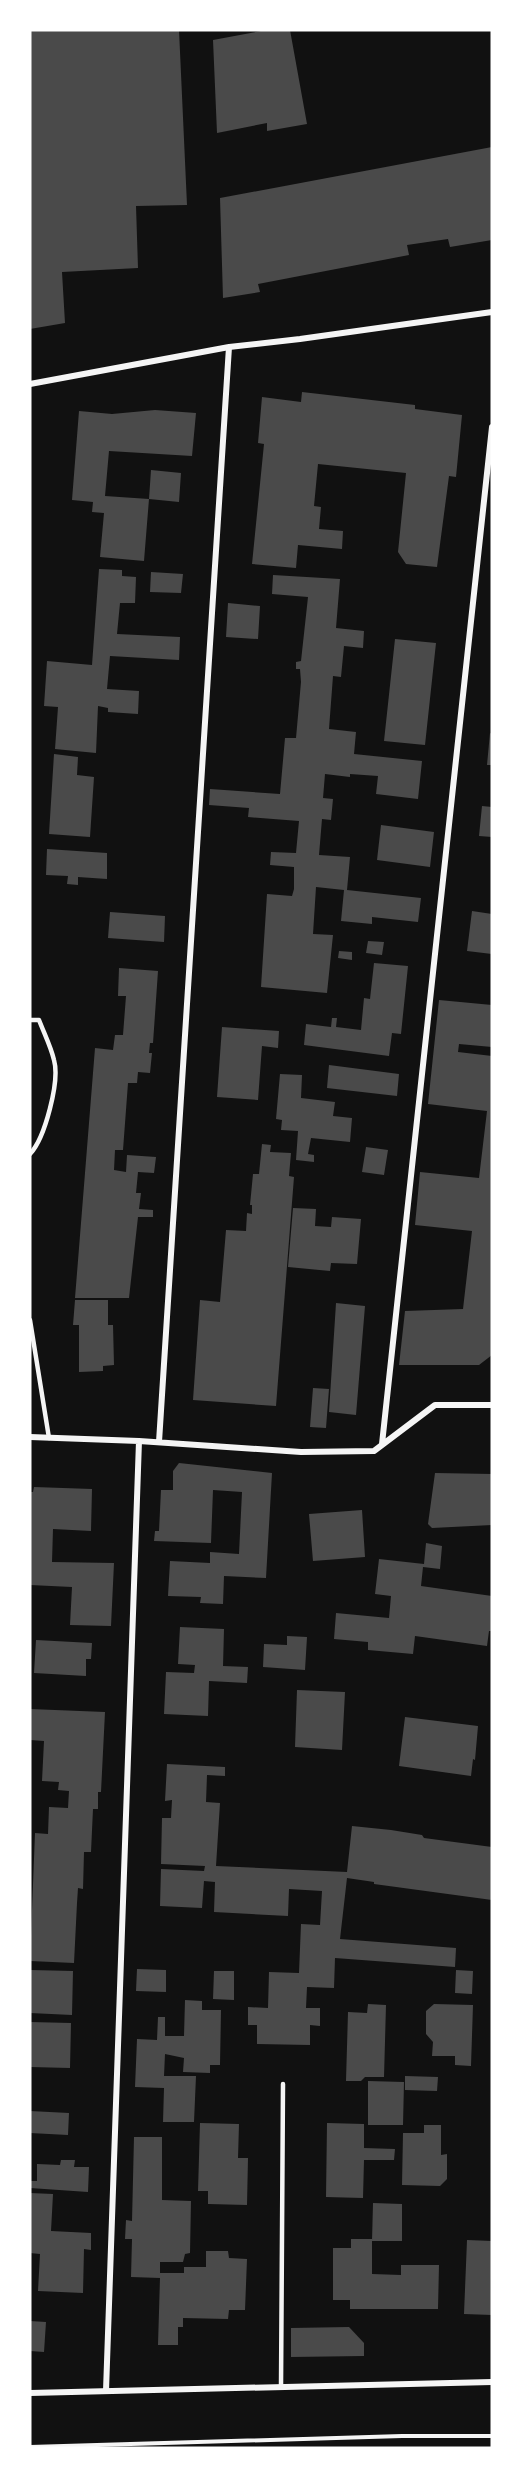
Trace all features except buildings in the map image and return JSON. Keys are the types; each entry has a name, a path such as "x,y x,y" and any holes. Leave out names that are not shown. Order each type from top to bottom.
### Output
{"street":[{"path":"30,384 230,347 492,312"},
{"path":"159,1442 230,347"},
{"path":"382,1444 492,427"},
{"path":"30,1437 159,1442 301,1452 374,1451 435,1405 492,1405"},
{"path":"106,2391 139,1441"},
{"path":"30,2393 492,2382"}],"lane":[{"path":"30,1020 39,1020 55,1062 52,1106 35,1149 30,1154"},
{"path":"30,1320 49,1438"},
{"path":"281,2387 283,2084"}],"path":[{"path":"30,2447 402,2436 492,2436"}]}
